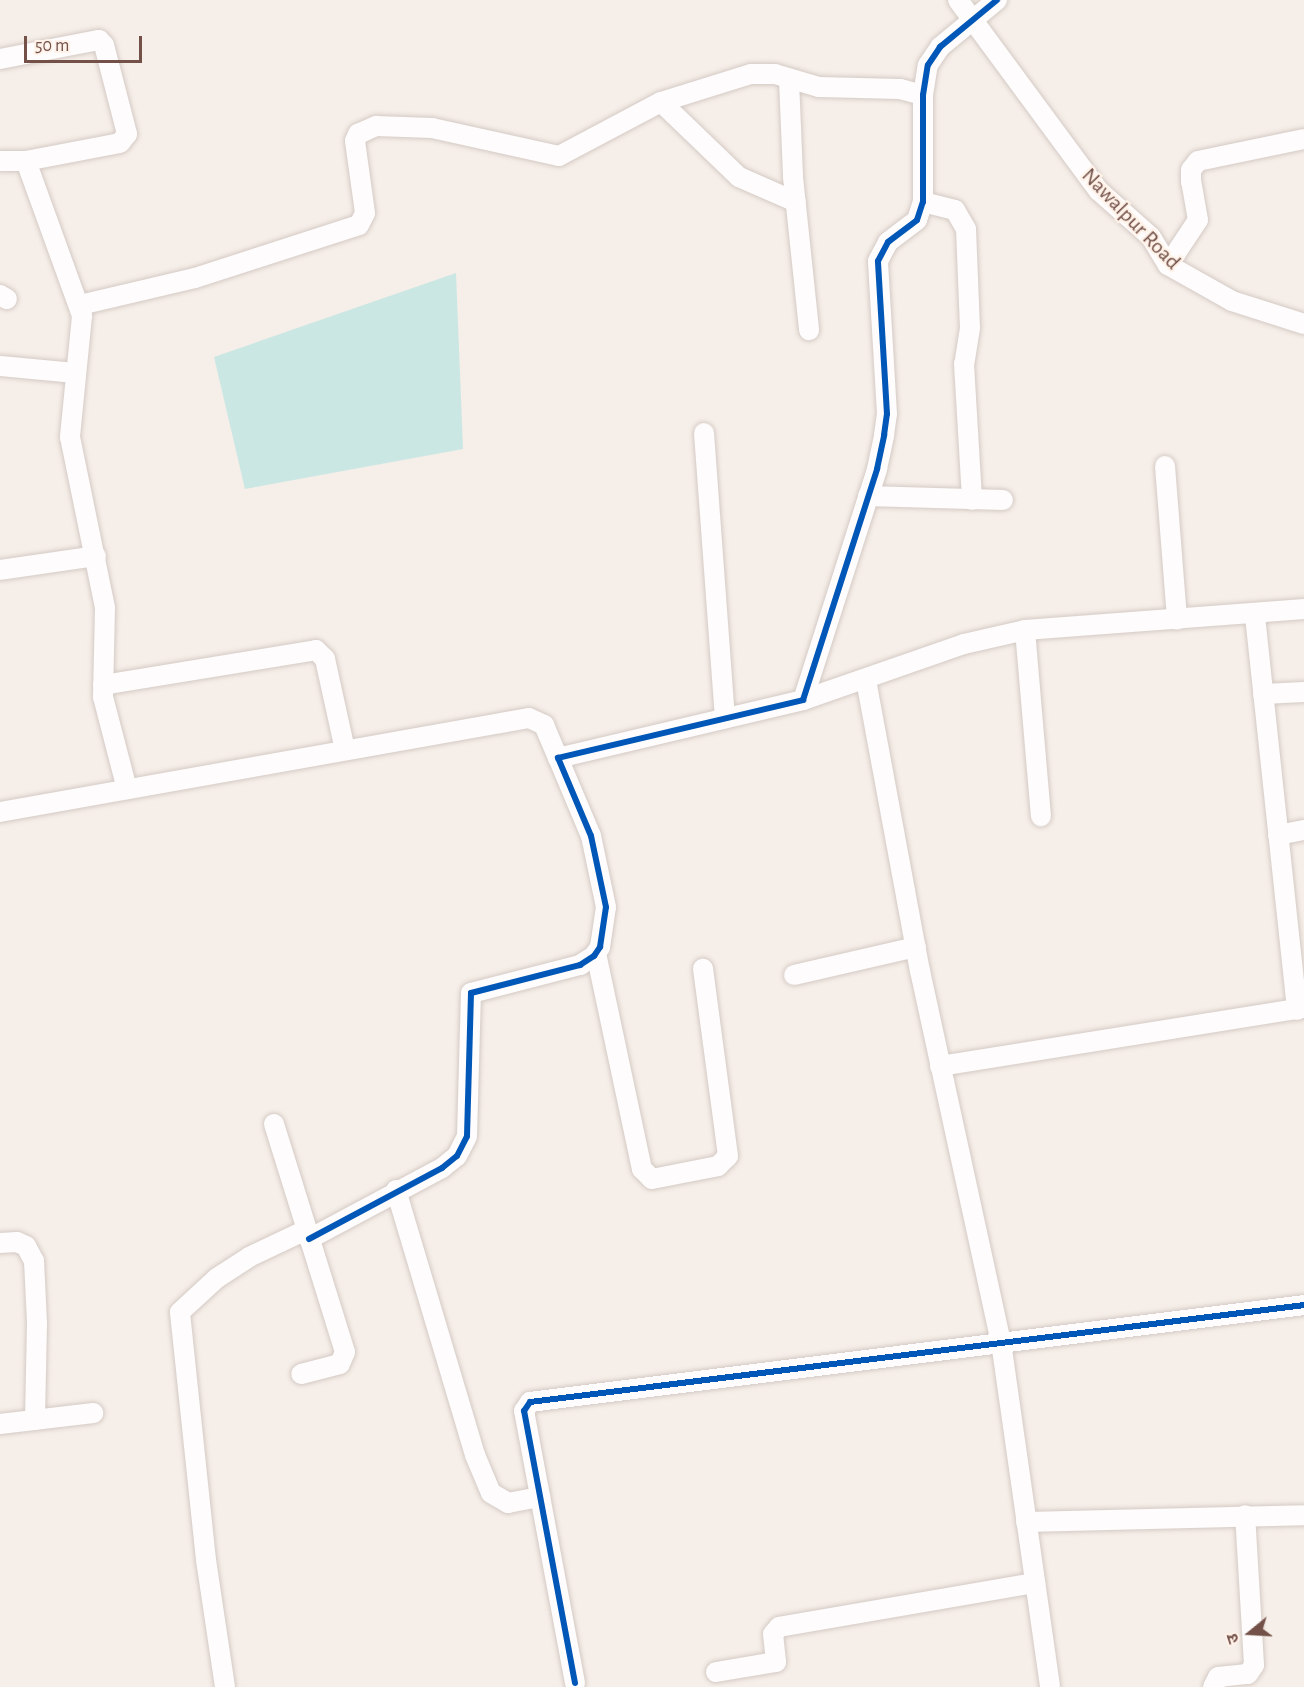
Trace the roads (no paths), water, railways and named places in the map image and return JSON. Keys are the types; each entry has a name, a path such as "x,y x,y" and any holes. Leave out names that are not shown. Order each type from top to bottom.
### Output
{"street":[{"name":"Nawalpur Road","path":"958,0 1099,191 1151,237 1168,265 1232,301 1304,324"},
{"path":"803,700 867,496 887,414 878,261 888,242 917,220 923,202 923,95 928,65 940,47 971,19 997,0"},
{"path":"0,59 99,40 104,45 127,134 120,143 26,161 0,161"},
{"path":"80,305 195,278 359,225 365,213 354,149 358,134 366,128 432,128 559,156 661,102 751,74 775,74 819,87 900,89 923,95"},
{"path":"789,80 796,202 809,330"},
{"path":"661,102 739,177 796,202"},
{"path":"1168,265 1198,220 1191,182 1191,170 1198,161 1304,140"},
{"path":"26,161 55,248 80,305 70,437 105,608 103,685 127,789"},
{"path":"923,202 956,210 966,229 970,328 964,364 972,500"},
{"path":"0,366 76,373"},
{"path":"704,433 725,718"},
{"path":"1165,466 1177,620"},
{"path":"867,496 1003,500"},
{"path":"0,570 96,556"},
{"path":"558,758 803,700 866,680 964,644 1025,630 1254,616 1304,609"},
{"path":"940,1066 1300,1000 1295,915 1278,835 1254,616"},
{"path":"1025,630 1041,816"},
{"path":"103,685 316,650 325,659 345,750"},
{"path":"866,680 940,1066 1001,1342 1050,1687"},
{"path":"1263,694 1304,692"},
{"path":"0,812 528,718 544,725 591,836 606,907 596,953 642,1169 652,1179 718,1166 728,1156 704,969"},
{"path":"1278,835 1304,830"},
{"path":"794,975 916,947"},
{"path":"225,1687 206,1560 180,1312 217,1278 249,1257 307,1234 450,1163 467,1136 471,993 580,965 596,953"},
{"path":"274,1124 344,1359 301,1374"},
{"path":"396,1190 475,1455 491,1493 508,1503 540,1497"},
{"path":"0,1243 17,1242 26,1246 34,1261 37,1323 34,1420"},
{"path":"575,1683 524,1412 531,1402 1304,1305"},
{"path":"0,1424 93,1413"},
{"path":"1213,1687 1218,1677 1248,1674 1254,1665 1245,1515"},
{"path":"1026,1522 1304,1515"},
{"path":"716,1672 776,1662 773,1634 779,1627 1035,1583"}],"water":[{"path":"456,273 463,449 245,489 214,357"}]}
